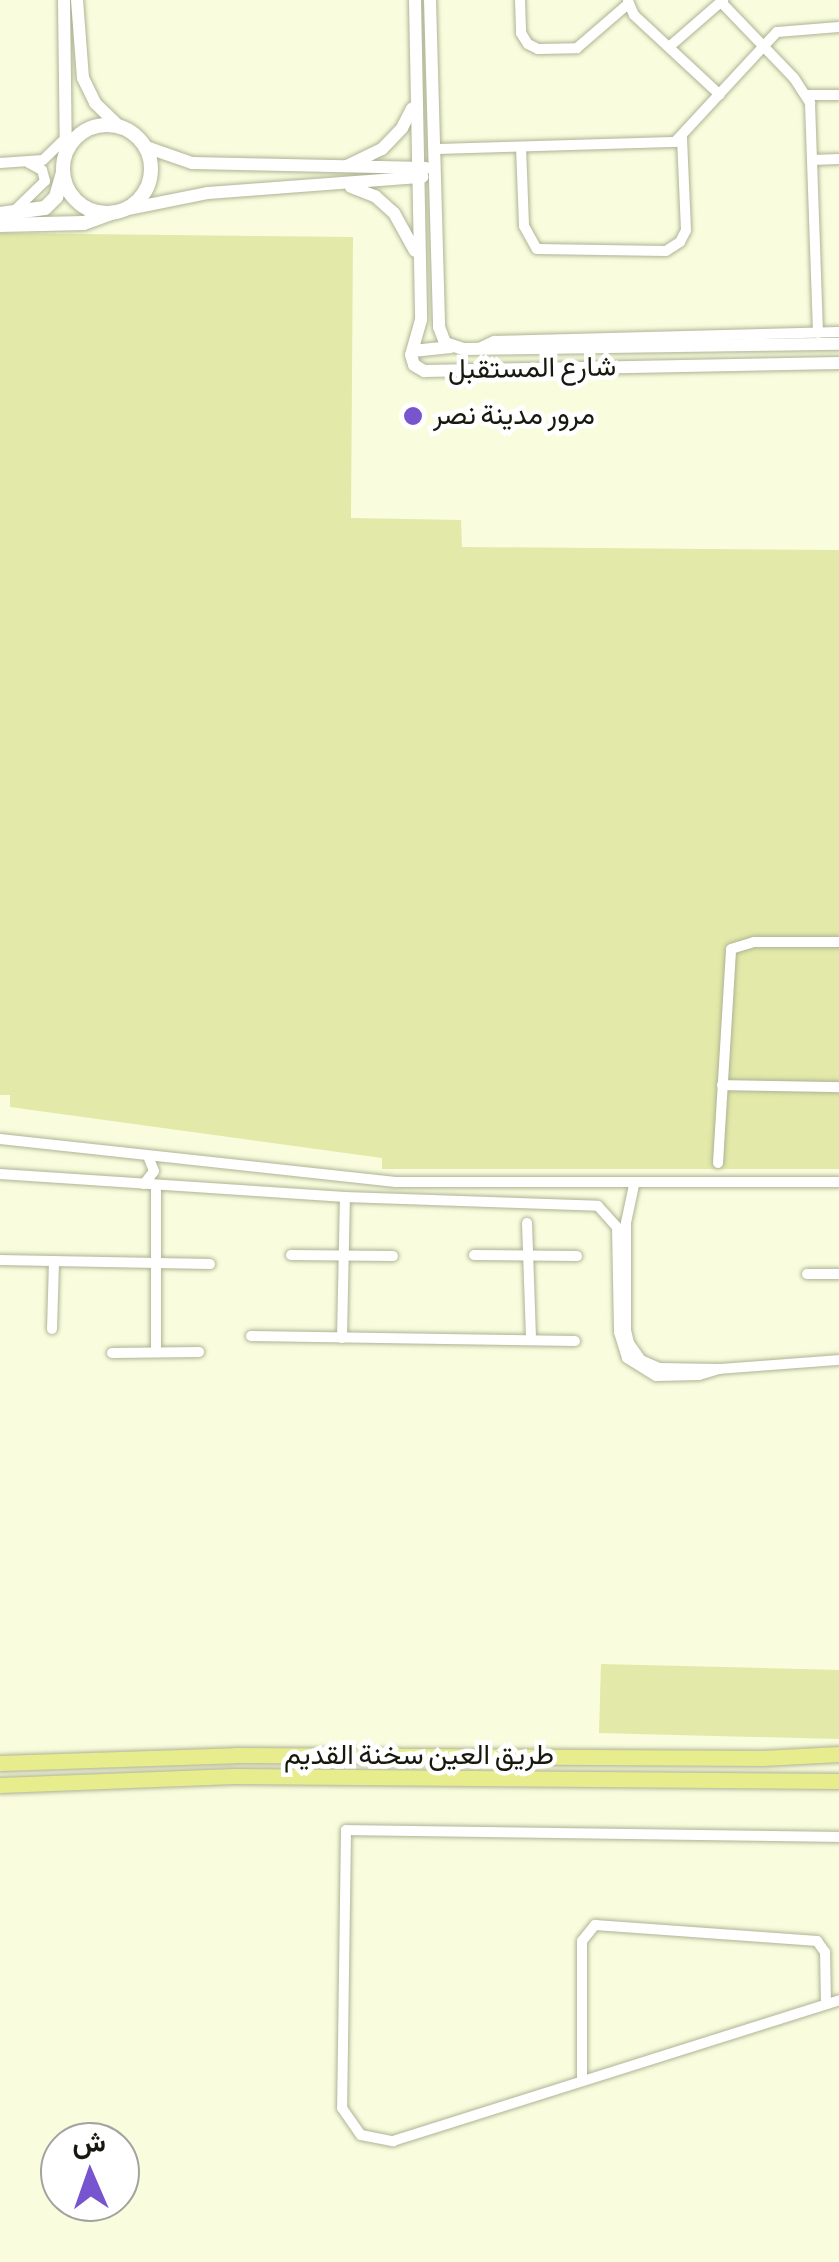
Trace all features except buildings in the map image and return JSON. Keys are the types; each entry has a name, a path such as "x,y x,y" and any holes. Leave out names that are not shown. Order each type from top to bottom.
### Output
{"main road":[{"path":"0,225 84,223 118,211 140,198 150,179 146,147 120,127 103,125 86,130 66,145 63,172 50,204 36,212 6,213"},
{"path":"63,172 68,190 84,206 118,211"},
{"name":"طريق العين سخنة القديم","path":"0,1763 235,1755 763,1758 839,1754"},
{"name":"طريق العين سخنة القديم","path":"0,1785 234,1776 839,1780"}],"street":[{"path":"0,163 28,163 50,156 66,145 64,0"},
{"path":"77,0 83,78 95,102 120,127"},
{"name":"شارع المستقبل","path":"414,0 420,264 420,334 413,351 414,365 424,371 593,376 714,373 755,365 812,370 839,363"},
{"name":"شارع المستقبل","path":"430,0 439,326 446,343 479,348 839,344"},
{"path":"520,0 522,33 528,44 538,49 567,50 586,43 628,2 720,95"},
{"path":"669,47 722,1 807,95 818,333"},
{"path":"434,148 662,144 682,138 782,30 839,27"},
{"path":"807,95 839,95"},
{"path":"342,168 377,152 393,139 414,101"},
{"path":"521,146 524,226 537,249 666,251 680,242 686,230 682,138"},
{"path":"146,147 192,164 417,174"},
{"path":"812,160 839,159"},
{"path":"6,213 45,181 42,170 28,163"},
{"path":"118,211 208,193 344,184 433,171"},
{"path":"344,184 375,196 394,213 420,264"},
{"path":"479,348 494,340 839,332"},
{"path":"754,345 755,365"},
{"path":"413,351 454,347"},
{"path":"718,1163 731,949 754,942 839,942"},
{"path":"722,1085 839,1087"},
{"path":"0,1139 396,1182 839,1182"},
{"path":"148,1156 154,1171 150,1184 156,1263 156,1352"},
{"path":"0,1174 345,1197 587,1204 612,1217 627,1216"},
{"path":"634,1184 627,1216 626,1330 632,1350 646,1364 660,1368 719,1369"},
{"path":"342,1338 345,1197"},
{"path":"612,1217 618,1233 619,1339 627,1358 656,1376 839,1360"},
{"path":"527,1223 531,1340"},
{"path":"291,1255 393,1256"},
{"path":"474,1255 577,1256"},
{"path":"0,1260 210,1264"},
{"path":"52,1328 54,1261"},
{"path":"808,1274 839,1274"},
{"path":"251,1336 575,1341"},
{"path":"112,1352 199,1352"},
{"path":"839,1837 346,1830 341,2102 351,2126 373,2141 394,2141 839,2000"},
{"path":"582,2081 582,1941 595,1926 817,1941 825,1952 826,2004"}],"green space":[{"path":"0,233 353,237 351,518 461,520 462,547 839,550 839,1169 382,1169 382,1158 10,1107 10,1095 0,1095"},
{"path":"601,1664 839,1670 839,1739 599,1733"}],"place":[{"name":"مرور مدينة نصر","path":"413,416"}]}
